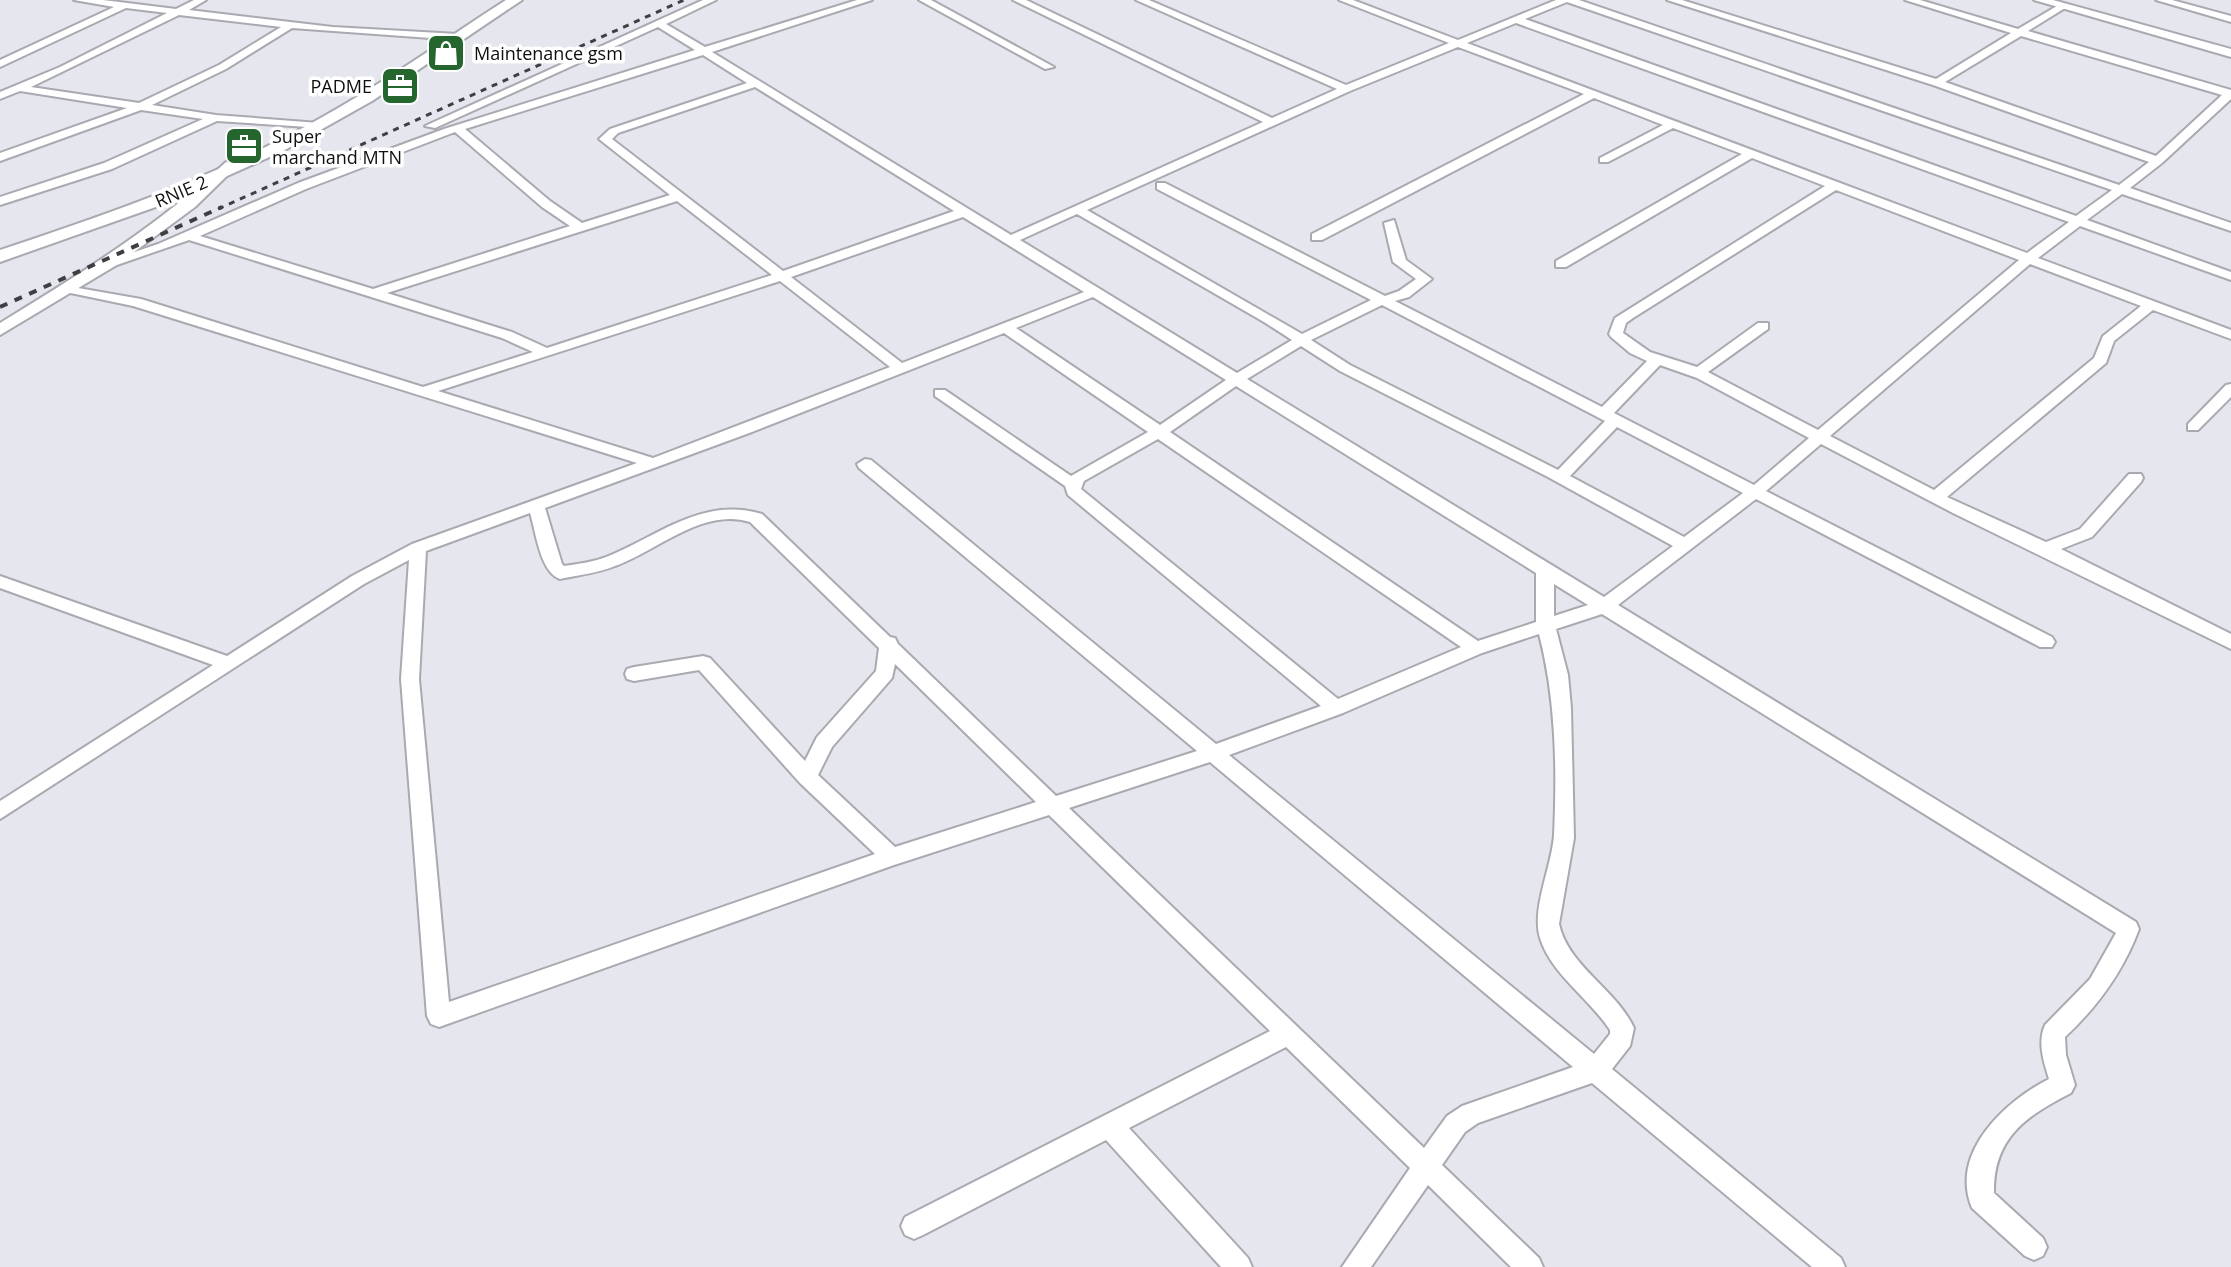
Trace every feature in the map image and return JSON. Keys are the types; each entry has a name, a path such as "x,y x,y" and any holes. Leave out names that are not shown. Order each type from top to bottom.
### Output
{"highway":[{"name":"RNIE 2","path":"0,254 143,207 230,168 314,125 504,3"}],"main road":[{"path":"2040,0 2231,53"},
{"path":"0,330 109,263 190,204 230,168"}],"street":[{"path":"79,0 290,25 453,37"},
{"path":"0,96 201,0"},
{"path":"391,152 395,142 711,0"},
{"path":"109,263 188,236 457,128 867,0"},
{"path":"924,0 1049,67"},
{"path":"1018,0 1272,122"},
{"path":"1141,0 1346,89"},
{"path":"1012,239 1346,89 1567,0 2231,227"},
{"path":"1672,0 1937,83 2158,161"},
{"path":"1910,0 2231,94"},
{"path":"2161,0 2231,19"},
{"path":"1352,1 2231,335"},
{"path":"0,64 125,6"},
{"path":"1937,83 2062,6"},
{"path":"1517,20 2231,276"},
{"path":"660,24 2128,929 2118,958 2089,1000 2053,1033 2054,1055 2063,1085 2031,1099 1991,1138 1979,1176 1981,1199 2034,1247"},
{"path":"0,157 139,105 224,68 290,25"},
{"path":"754,84 607,135 608,144 901,369"},
{"path":"19,88 216,118 314,125"},
{"path":"1317,237 1595,93"},
{"path":"418,548 410,679 439,1016 892,857 1214,753 1336,708 1476,648 1545,623 1605,606 1755,492 2029,258 2158,161 2231,94"},
{"path":"0,201 108,166 216,118"},
{"path":"1604,160 1673,124"},
{"path":"457,128 546,204 581,228"},
{"path":"1561,264 1751,154"},
{"path":"1835,185 1620,321 1616,334 1626,347 1698,373 1819,438 2231,642"},
{"path":"1161,186 2046,642"},
{"path":"371,294 676,197"},
{"path":"1077,209 1345,368 1554,474 1685,545"},
{"path":"421,392 781,276 967,211"},
{"path":"1072,484 1078,477 1160,432 1301,340 1365,306 1404,294 1425,279 1400,262 1390,223"},
{"path":"188,236 507,335 546,353"},
{"path":"66,288 136,302 653,463"},
{"path":"0,811 358,580 418,548 653,463 1097,291"},
{"path":"1936,497 2101,360 2108,339 2152,304"},
{"path":"1698,373 1763,326"},
{"path":"1005,327 1476,648"},
{"path":"1554,474 1567,472 1656,360"},
{"path":"2193,427 2231,388"},
{"path":"940,393 1072,484 1074,491 1336,708"},
{"path":"865,464 1832,1267"},
{"path":"2046,549 2086,533 2135,478"},
{"path":"536,505 554,565 560,573 613,562 670,532 728,511 742,510 778,536 1052,807 1530,1267"},
{"path":"1355,1267 1456,1124 1471,1114 1596,1070 1622,1038 1622,1028 1611,1011 1567,963 1551,939 1548,924 1564,838 1562,708 1559,675 1545,623 1545,569"},
{"path":"0,582 228,663"},
{"path":"807,777 824,742 885,673 889,643"},
{"path":"634,674 703,663 807,777 892,857"},
{"path":"914,1226 1287,1034"},
{"path":"1109,1125 1239,1267"}],"railway":[{"path":"218,209 684,0"},
{"path":"0,307 222,207"}],"place":[{"name":"Maintenance gsm","path":"446,53"},
{"name":"PADME","path":"400,86"},
{"name":"Super marchand MTN","path":"244,146"}]}
